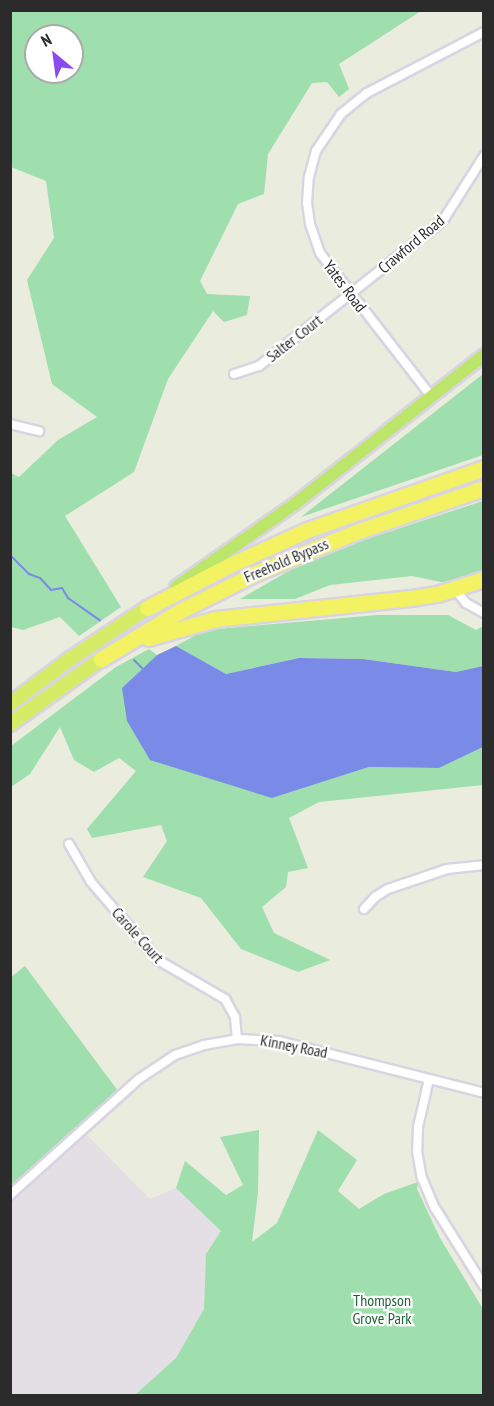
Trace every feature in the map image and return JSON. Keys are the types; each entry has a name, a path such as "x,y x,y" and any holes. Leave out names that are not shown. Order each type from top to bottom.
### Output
{"highway":[{"name":"Freehold Bypass","path":"147,608 230,565 307,530 483,468"},
{"name":"Freehold Bypass","path":"101,658 182,610 266,568 356,531 483,488"},
{"path":"10,724 101,658 151,637 215,619 411,598 455,589 483,579"},
{"path":"10,704 70,659 147,608"}],"main road":[{"path":"147,608 234,547 483,355"}],"street":[{"name":"Yates Road","path":"431,396 320,253 310,224 307,203 309,177 316,151 341,114 368,93 483,32"},
{"name":"Crawford Road","path":"350,294 444,219 483,156"},
{"name":"Salter Court","path":"234,374 259,366 350,294"},
{"path":"10,424 39,431"},
{"path":"455,589 466,603 483,613"},
{"name":"Carole Court","path":"69,844 91,882 158,960 225,999 235,1017 237,1039"},
{"path":"364,909 378,894 403,884 447,868 483,865"},
{"name":"Kinney Road","path":"10,1195 150,1070 188,1050 237,1039 291,1043 483,1093"},
{"path":"429,1079 418,1127 417,1151 422,1178 435,1209 483,1286"}],"shaded area":[{"path":"82,1130 150,1199 176,1188 221,1231 206,1254 204,1309 176,1358 135,1395 11,1395 10,1195"}],"green space":[{"path":"10,11 421,11 339,64 349,89 339,97 327,82 312,83 268,154 264,194 238,204 200,281 207,294 250,296 247,315 224,322 213,311 168,379 134,472 65,516 121,607 79,636 60,617 23,630 11,627 11,473 19,477 58,440 97,417 52,384 27,280 54,238 46,181 11,167"},
{"path":"483,374 483,455 301,517"},
{"path":"483,501 483,571 451,584 412,576 330,585 295,599 240,599 315,556"},
{"path":"377,615 448,615 476,630 483,626 483,666 456,672 363,659 299,658 226,674 176,646 205,630"},
{"path":"149,649 157,655 122,688 272,798 369,767 439,768 483,747 483,785 319,802 289,818 308,868 288,872 286,887 262,907 274,933 330,960 298,972 241,949 201,898 143,877 167,841 161,825 92,838 87,829 136,771 119,758 94,772 74,760 60,727 30,774 11,787 11,746 116,667"},
{"path":"25,966 121,1095 11,1195 11,977"},
{"name":"Thompson Grove Park","path":"259,1130 258,1192 252,1242 277,1223 318,1130 357,1160 338,1191 359,1209 384,1194 418,1182 417,1189 440,1238 483,1309 483,1395 135,1395 176,1358 204,1309 206,1254 221,1231 176,1188 185,1161 226,1195 243,1185 220,1137"}],"water":[{"path":"176,646 226,674 299,658 363,659 456,672 483,666 483,747 439,768 369,767 272,798 150,760 127,721 122,688 157,655"}],"waterway":[{"path":"10,555 29,574 40,578 51,590 62,588 68,598 100,620"},
{"path":"134,660 143,669"}]}
